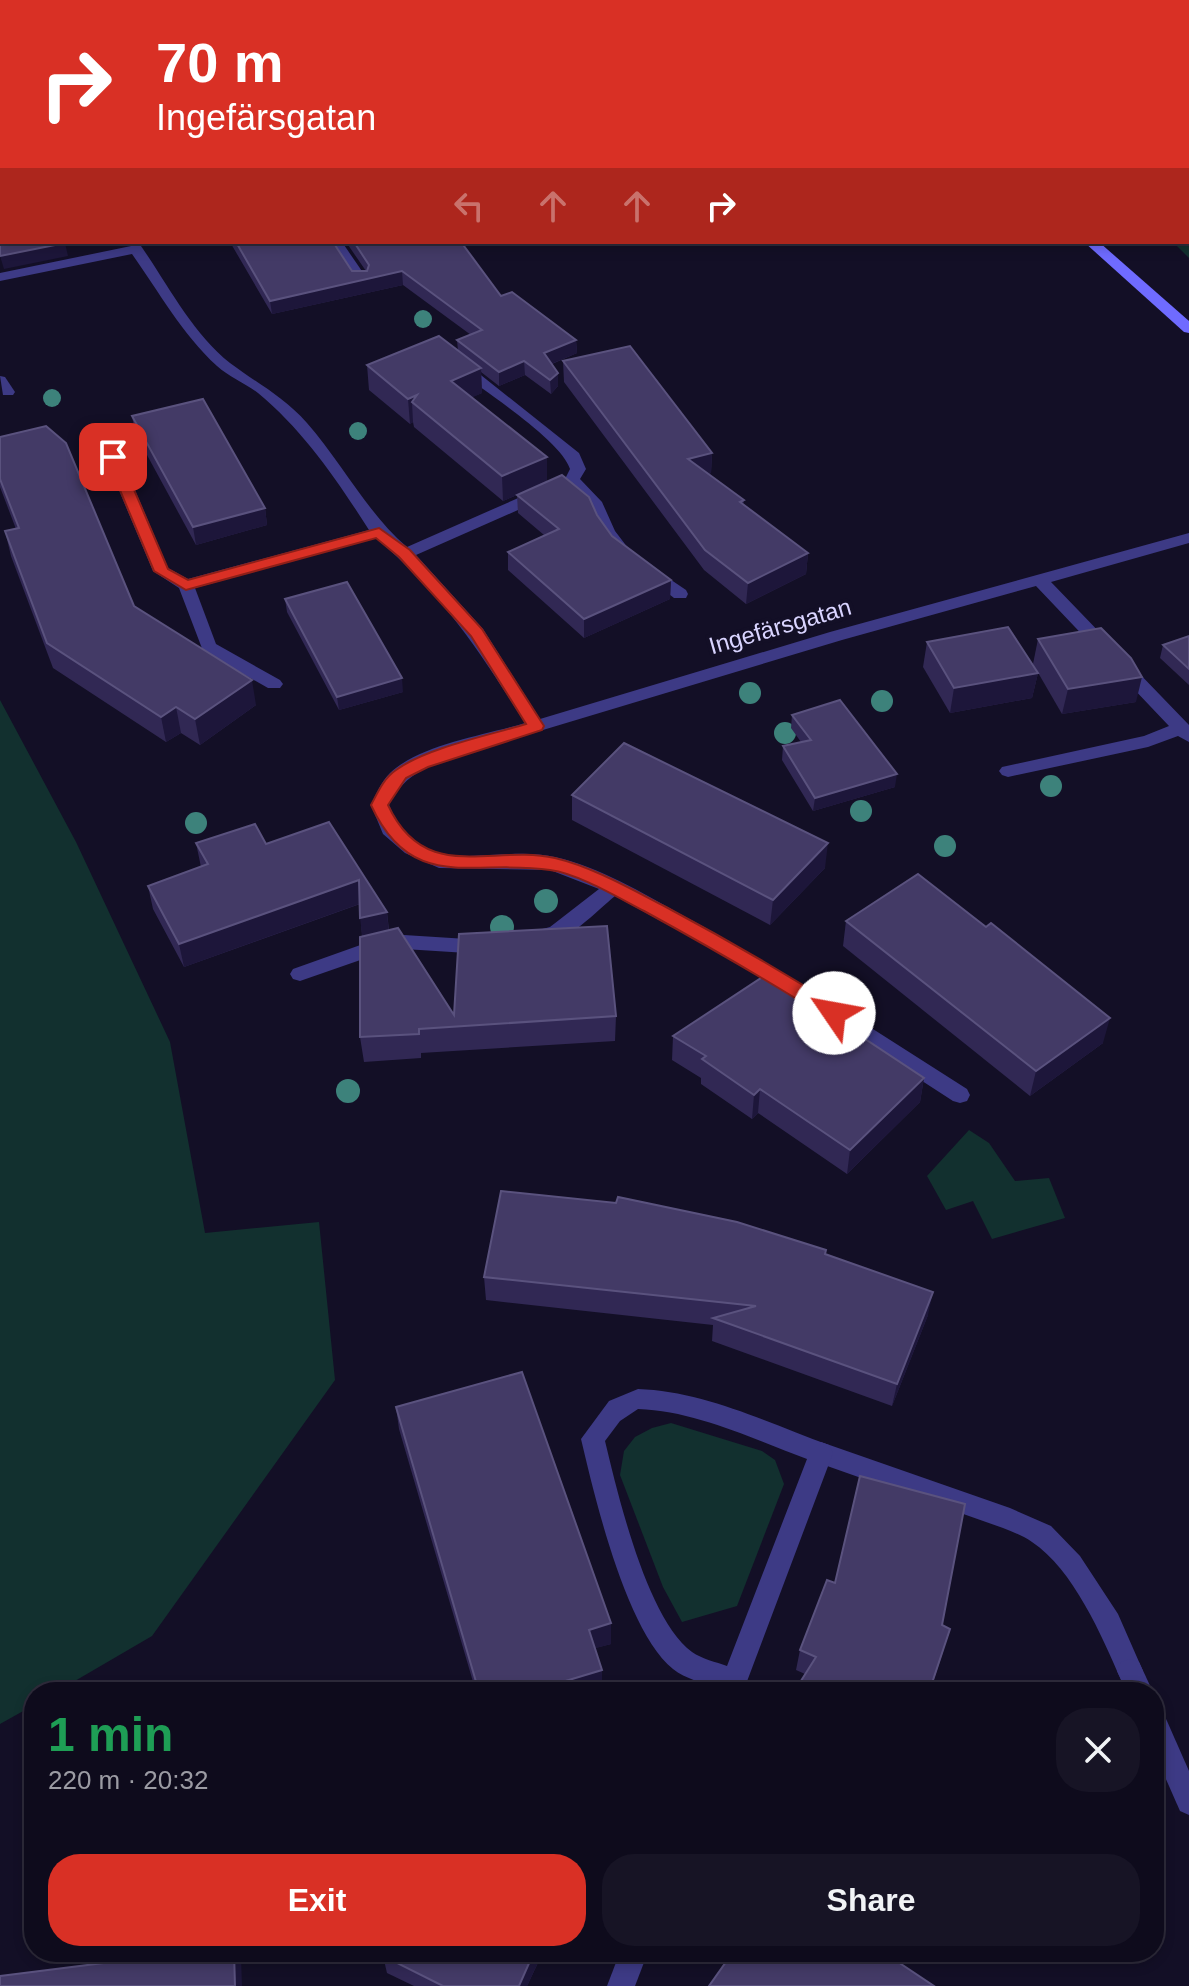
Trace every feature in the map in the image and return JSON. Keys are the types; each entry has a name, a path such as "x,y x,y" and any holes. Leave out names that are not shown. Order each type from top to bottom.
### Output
{"street":[{"path":"336,244 361,280"},
{"path":"1093,244 1189,329"},
{"path":"0,277 138,246 192,331 222,363 261,388 308,433 334,464 379,532 405,554 477,633 536,726"},
{"path":"405,554 572,480 578,469 574,456 556,439 445,354"},
{"path":"113,457 161,571 186,585 209,647 274,684"},
{"path":"572,480 596,505 607,532 620,548 680,594"},
{"path":"186,585 379,532"},
{"name":"Ingefärsgatan","path":"960,1095 758,965 614,887 552,863 446,863 412,848 390,829 380,805 388,788 400,774 422,763 836,636 1189,538"},
{"path":"1008,771 1185,732 1041,581"},
{"path":"300,974 366,950 404,942 447,947 518,941 556,933 614,887"},
{"path":"724,1682 680,1660 654,1625 603,1485 593,1439 610,1414 635,1399 665,1400 1010,1519 1042,1534 1071,1564 1109,1622 1135,1681"},
{"path":"734,1682 821,1453"},
{"path":"1164,1744 1189,1802"},
{"path":"621,1986 630,1962"}],"green space":[{"path":"1175,244 1189,244 1189,258"},
{"path":"0,700 76,842 170,1042 205,1233 319,1222 335,1380 152,1636 73,1682 24,1682 24,1711 0,1724"},
{"path":"969,1130 989,1143 1015,1181 1049,1178 1065,1218 992,1239 973,1201 946,1210 927,1176"},
{"path":"671,1423 762,1451 775,1460 784,1484 737,1606 682,1622 663,1587 620,1475 624,1451 635,1437"}],"building":[{"path":"0,244 60,244 0,256"},
{"path":"237,244 334,244 352,271 367,271 369,265 355,244 462,244 501,296 512,292 576,340 544,353 558,373 550,380 524,361 499,372 457,340 482,330 402,271 270,301"},
{"path":"439,336 481,368 451,381 547,457 502,476 412,402 417,395 408,399 367,365"},
{"path":"630,346 712,453 688,459 808,553 748,583 705,550 563,361"},
{"path":"203,399 265,508 193,527 132,416"},
{"path":"46,426 66,443 134,606 252,680 195,719 176,707 161,717 47,643 5,531 19,528 0,479 0,437"},
{"path":"562,475 589,497 612,536 671,580 584,619 508,552 559,529 517,495"},
{"path":"347,582 402,678 337,697 285,599"},
{"path":"1008,627 1038,673 954,688 927,642"},
{"path":"1101,628 1131,658 1142,677 1068,689 1038,639"},
{"path":"1189,636 1189,669 1163,645"},
{"path":"840,700 897,774 815,798 783,746 811,740 792,715"},
{"path":"624,743 828,843 773,900 572,795"},
{"path":"329,822 387,912 360,918 359,880 179,944 148,886 208,864 196,843 255,824 266,844"},
{"path":"918,874 986,927 991,923 1110,1018 1036,1071 846,921"},
{"path":"607,926 616,1016 419,1029 419,1034 360,1037 360,937 398,928 454,1015 459,934"},
{"path":"767,974 924,1078 850,1150 760,1089 754,1095 702,1059 706,1056 673,1036"},
{"path":"501,1191 616,1203 618,1197 737,1222 826,1250 825,1254 933,1292 897,1384 713,1318 756,1306 484,1277"},
{"path":"522,1372 611,1623 589,1630 602,1670 562,1682 476,1682 396,1407"},
{"path":"860,1476 965,1504 942,1625 950,1629 932,1682 800,1682 816,1657 800,1650 827,1580 835,1583"},
{"path":"111,1962 234,1962 235,1986 0,1986 0,1976"},
{"path":"395,1962 530,1962 519,1986 443,1986"},
{"path":"726,1962 898,1962 934,1986 709,1986"}],"route":[{"path":"113,457 161,571 186,585 379,532 405,554 477,633 536,726 422,763 400,774 388,788 380,805 390,829 412,848 446,863 552,863 614,887 758,965 834,1013"}]}
